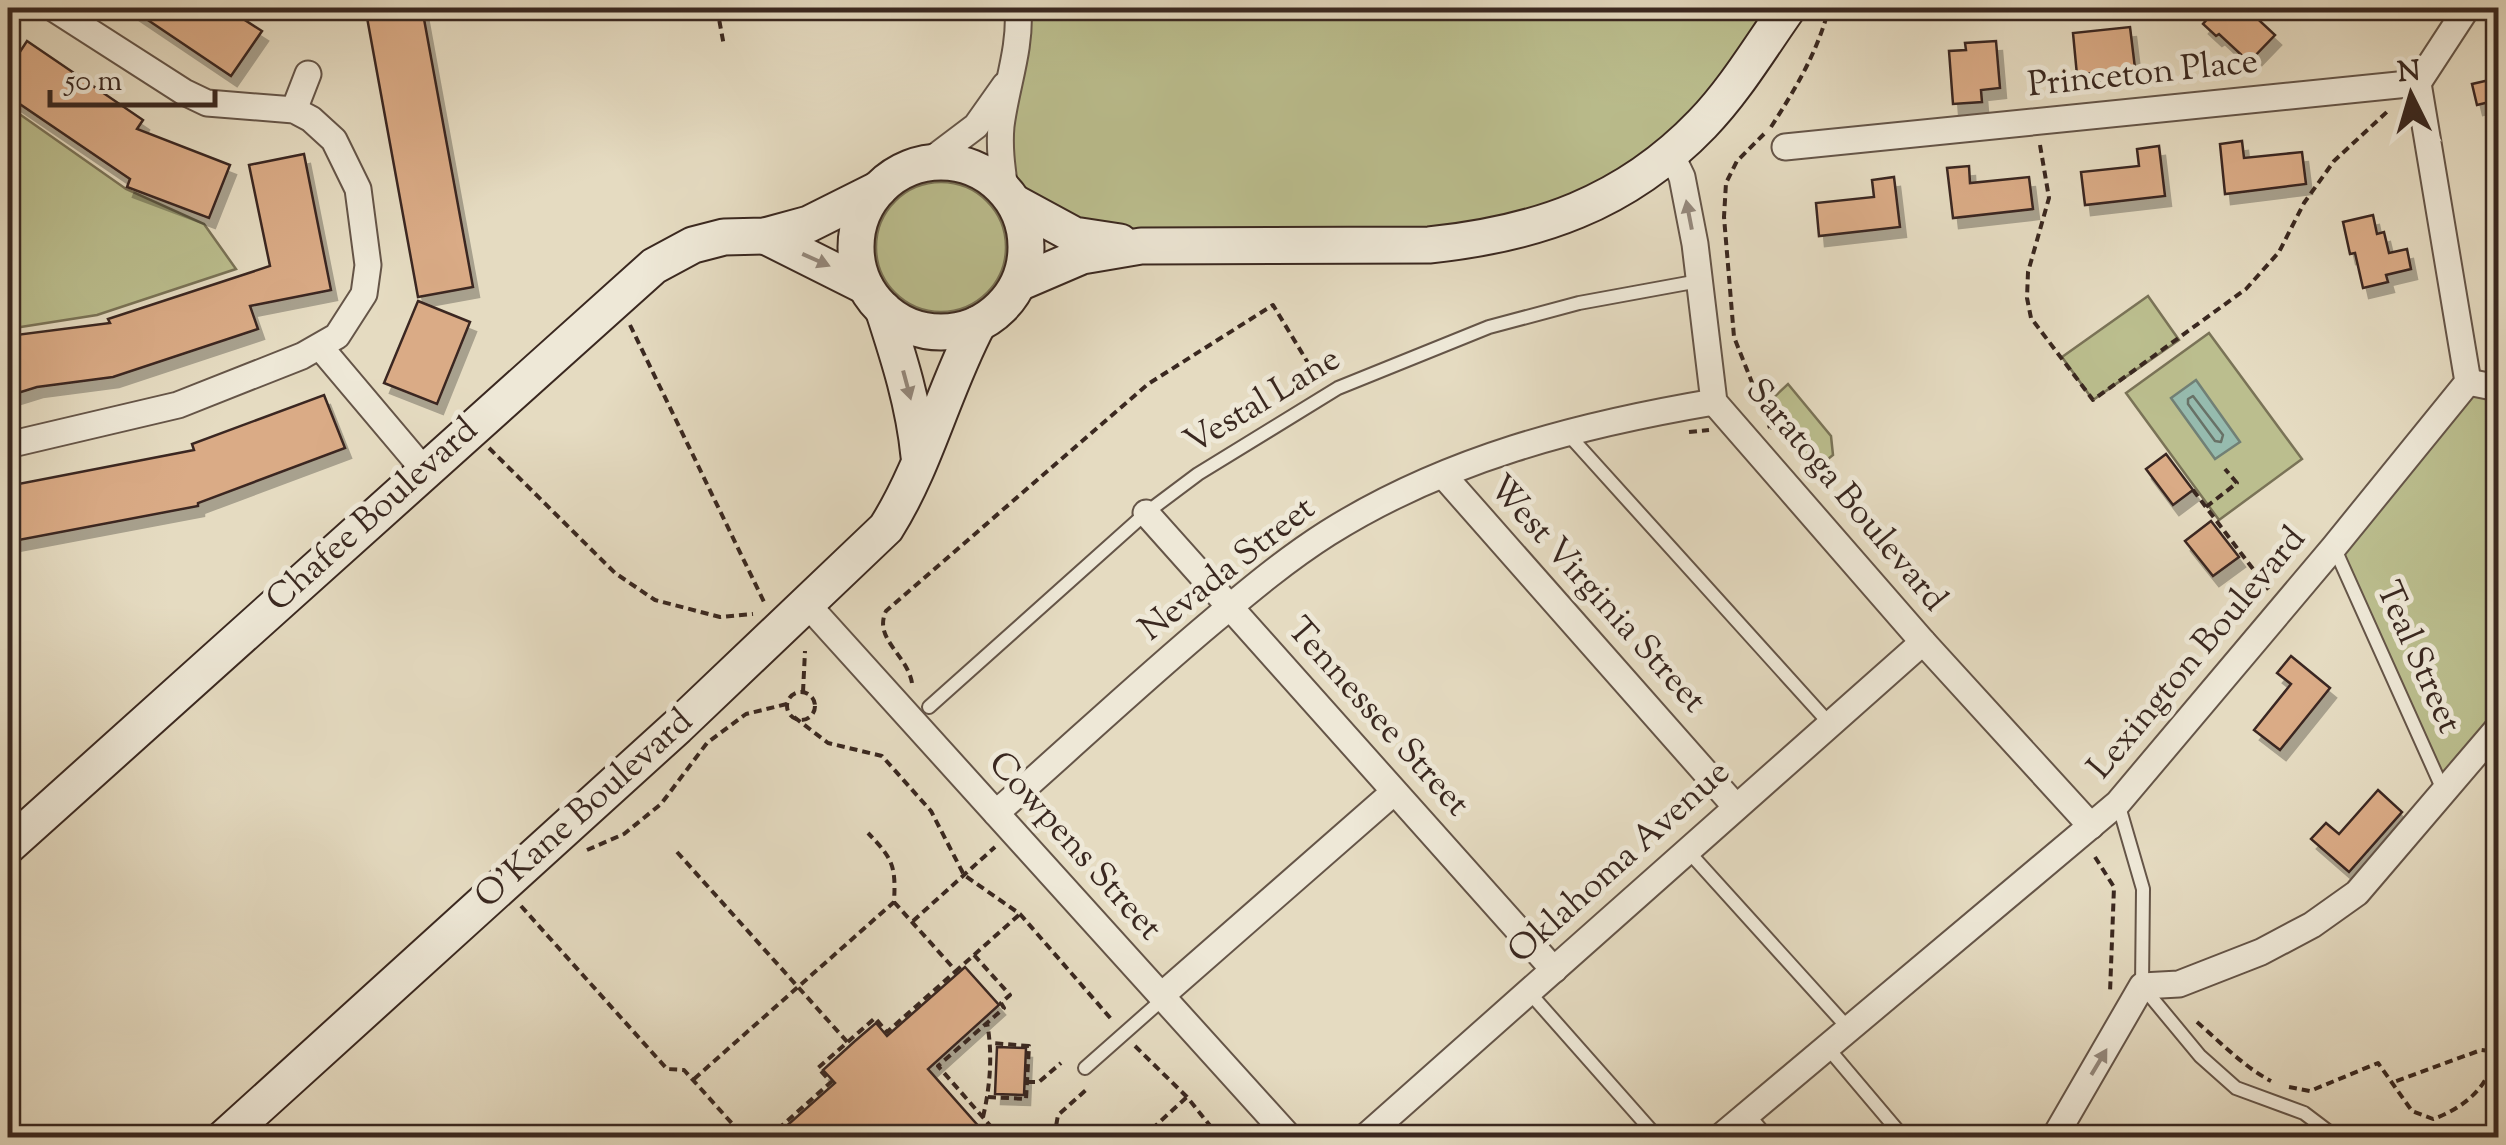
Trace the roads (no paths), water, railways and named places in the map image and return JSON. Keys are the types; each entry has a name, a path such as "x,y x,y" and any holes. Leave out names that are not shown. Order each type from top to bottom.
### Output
{"street":[{"path":"8,445 178,405 321,348 337,336 356,309 364,294 368,266 358,189 342,151 311,119 294,110 207,103 53,8"},
{"path":"764,236 874,298 904,323 928,331 954,331 978,324 1002,306 1019,282 1026,256 1025,229 1010,196 1000,157 1001,125 1016,57 1018,8"},
{"path":"1019,282 1082,256 1141,246 1428,244 1511,234 1548,224 1634,181 1702,124 1788,8"},
{"path":"2467,8 2418,83 2468,382 2498,388"},
{"path":"294,110 308,74"},
{"path":"920,462 916,419 857,261 857,235 864,210 879,189 893,177 927,163 976,126 1011,77"},
{"name":"Princeton Place","path":"1785,147 2418,83"},
{"name":"Saratoga Boulevard","path":"1670,152 1682,177 1714,402 1923,642 2091,826"},
{"path":"927,163 969,166 1074,235 1141,246"},
{"name":"Chafee Boulevard","path":"8,846 654,266 693,246 724,237 764,236 809,224 879,189"},
{"name":"O'Kane Boulevard","path":"224,1138 677,727 886,528 904,500 940,405 978,324"},
{"path":"321,348 424,470"},
{"name":"Lexington Boulevard","path":"1719,1138 2118,803 2334,548 2468,382"},
{"name":"Nevada Street","path":"996,813 1230,607 1328,533 1387,500 1488,454 1566,432 1714,402"},
{"name":"West Virginia Street","path":"1443,475 1736,807"},
{"name":"Tennessee Street","path":"1146,514 1476,878 1554,970"},
{"name":"Cowpens Street","path":"806,602 1290,1138"},
{"name":"Oklahoma Avenue","path":"1364,1138 1923,642"},
{"path":"2054,1138 2142,986 2180,984 2260,952 2312,925 2357,893 2498,728"},
{"path":"1162,998 1394,792"}],"lane":[{"name":"Vestal Lane","path":"930,707 1146,514 1198,474 1327,394 1489,327 1578,304 1699,282"},
{"path":"1566,432 1830,724"},
{"name":"Teal Street","path":"2334,548 2444,793"},
{"path":"2118,803 2143,889 2142,986 2200,1056 2236,1088 2304,1113 2337,1138"},
{"path":"1688,850 1849,1029"},
{"path":"1528,991 1654,1136"},
{"path":"1085,1068 1162,998"},
{"path":"1827,1047 1904,1138"},
{"path":"1748,1114 1768,1138"}],"water":[{"path":"2196,380 2240,442 2215,459 2171,398"}]}
